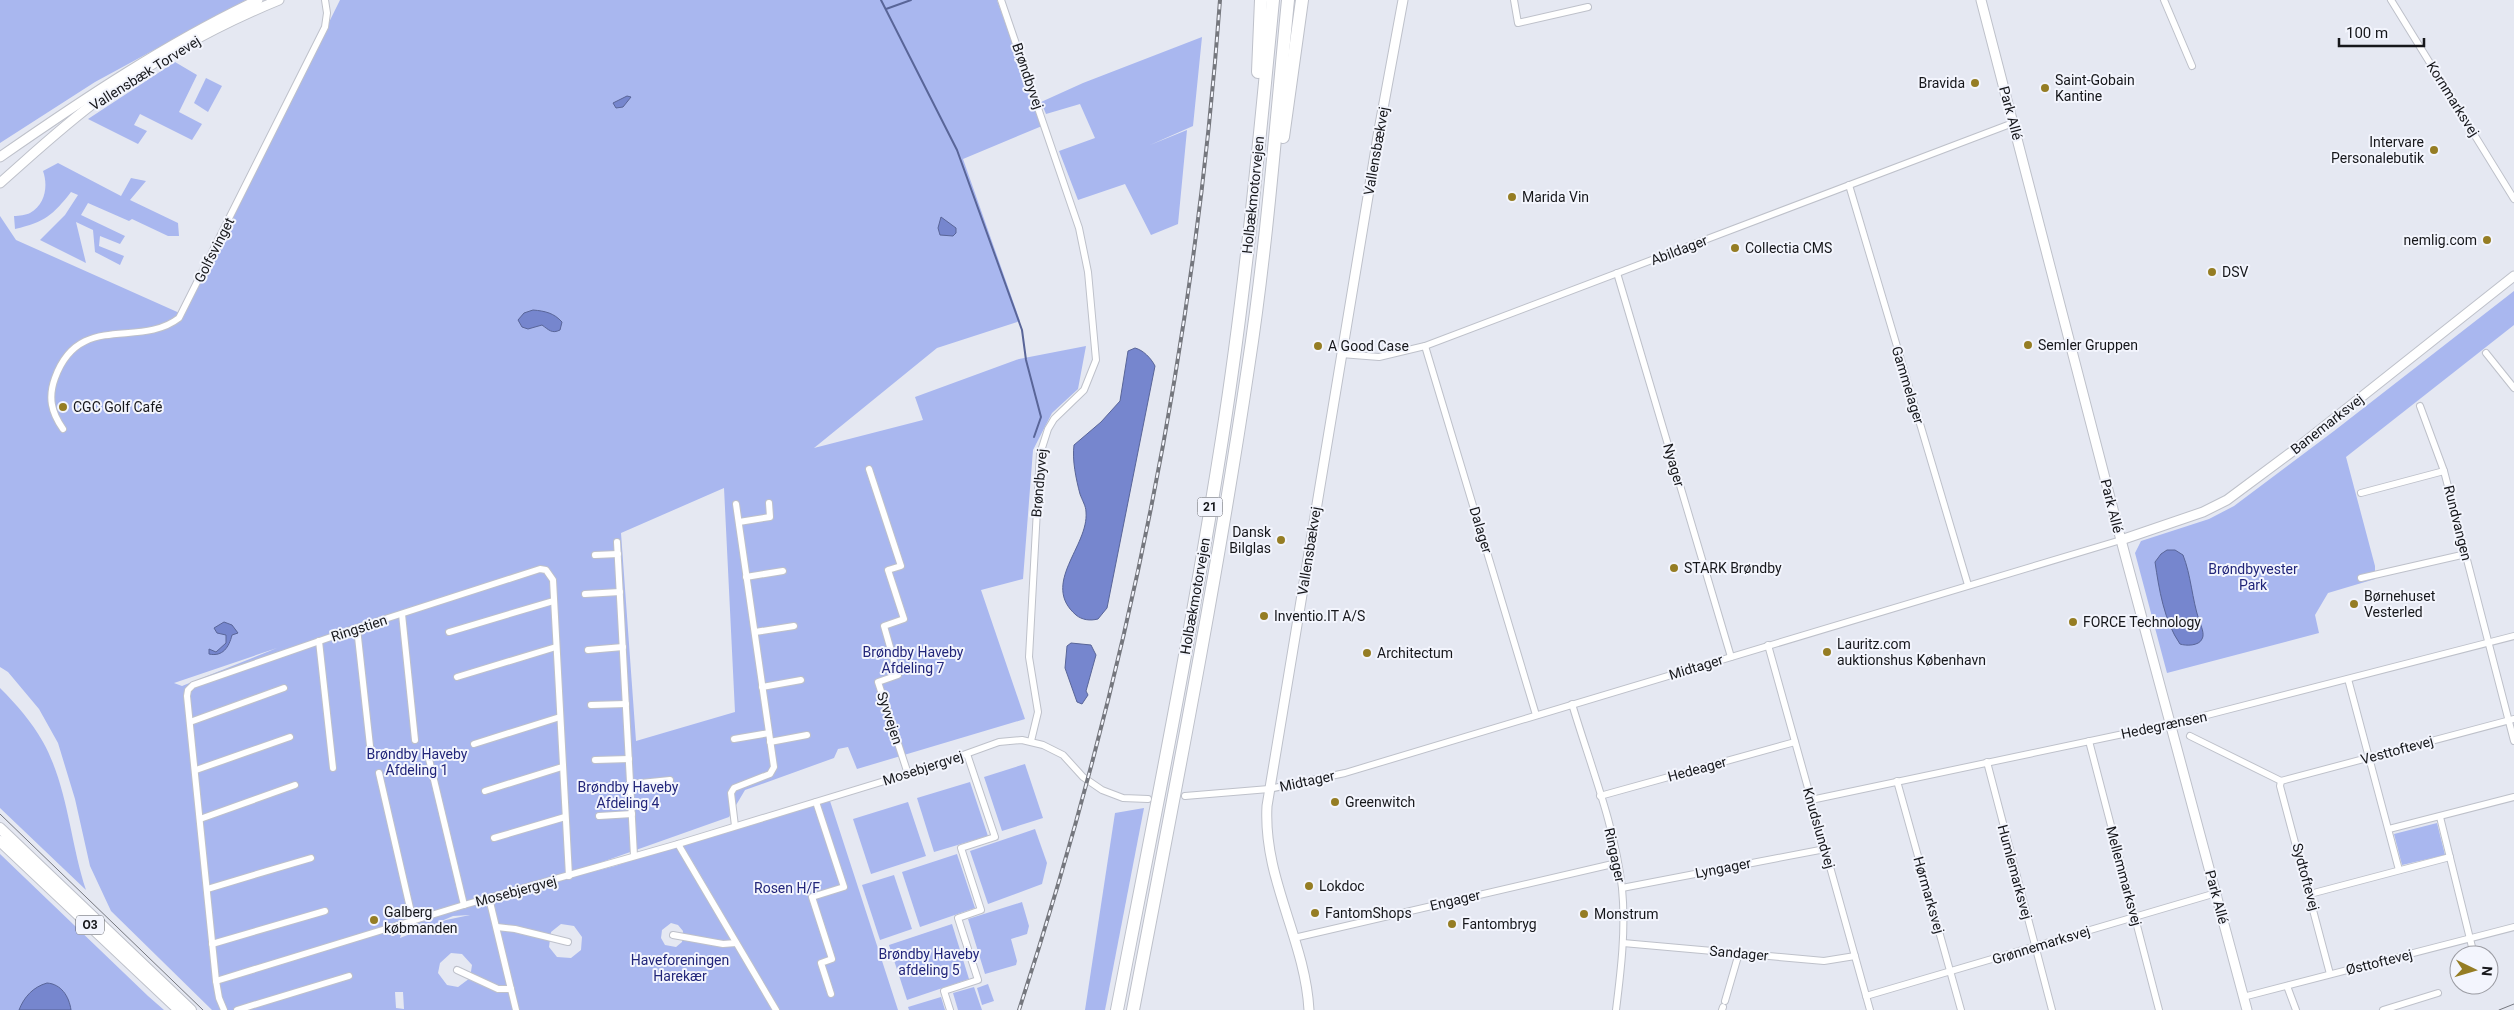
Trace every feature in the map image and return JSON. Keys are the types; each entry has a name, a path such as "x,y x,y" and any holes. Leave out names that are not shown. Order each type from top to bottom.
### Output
{"highway":[{"path":"1246,264 1249,173 1262,0"},
{"name":"Holbækmotorvejen","path":"1117,1010 1189,635 1222,436 1246,264 1273,0"},
{"name":"Holbækmotorvejen","path":"1133,1010 1203,647 1249,366 1268,211 1288,0"},
{"path":"1268,211 1282,139 1302,0"}],"main road":[{"name":"O3","path":"0,828 191,1010"},
{"name":"O3","path":"0,841 179,1010"}],"street":[{"name":"Vallensbæk Torvevej","path":"0,158 62,114 175,43 258,0"},
{"name":"Vallensbæk Torvevej","path":"0,183 102,97 205,36 280,0"},
{"name":"Golfsvinget","path":"63,429 53,416 51,388 65,356 82,344 101,335 162,327 179,318 326,27 327,13 325,0"},
{"name":"Brøndbyvej","path":"1001,0 1073,204 1086,256 1096,354 1091,376 1084,390 1054,419 1044,439 1040,454 1029,657 1038,712 1031,741"},
{"name":"Vallensbækvej","path":"1386,88 1398,0"},
{"name":"Vallensbækvej","path":"1309,1010 1305,978 1275,880 1269,852 1266,822 1269,789 1386,88 1403,0"},
{"path":"1514,0 1518,22 1588,7"},
{"name":"Park Allé","path":"1981,0 2121,540 2246,1010"},
{"path":"2164,0 2192,66"},
{"name":"Kornmarksvej","path":"2391,0 2514,199"},
{"name":"Abildager","path":"1341,354 1379,357 1425,346 2013,123"},
{"name":"Gammelager","path":"1849,186 1968,585"},
{"name":"Nyager","path":"1617,273 1731,657"},
{"name":"Banemarksvej","path":"2121,540 2203,512 2234,495 2514,276"},
{"name":"Dalager","path":"1425,346 1536,715"},
{"path":"2486,353 2514,388"},
{"name":"Rundvangen","path":"2420,406 2444,471 2511,720 2514,741"},
{"name":"Syvvejen","path":"870,469 901,566 888,570 904,619 884,626 898,675 878,682 908,774"},
{"path":"2361,493 2444,471"},
{"path":"739,522 770,517 769,503"},
{"path":"735,826 731,793 734,788 772,772 774,767 736,504"},
{"name":"Midtager","path":"1269,789 1345,773 2121,540"},
{"path":"617,542 634,856"},
{"path":"595,555 618,554"},
{"path":"2361,578 2466,554"},
{"name":"Ringstien","path":"224,1010 219,998 216,981 187,696 188,690 193,686 357,628 540,569 546,570 551,575 553,601 569,876"},
{"path":"746,577 783,571"},
{"path":"585,594 620,592"},
{"path":"449,632 553,601"},
{"path":"402,614 415,740"},
{"path":"754,632 794,626"},
{"path":"357,628 370,755"},
{"name":"Hedegrænsen","path":"1811,800 2170,724 2514,636"},
{"path":"319,641 332,768"},
{"name":"Knudslundvej","path":"1768,645 1870,1010"},
{"path":"457,678 556,647"},
{"path":"588,650 623,648"},
{"path":"762,687 801,680"},
{"path":"2348,680 2399,870"},
{"path":"190,722 284,688"},
{"path":"591,705 626,704"},
{"name":"Ringager","path":"1572,704 1614,842 1622,888 1623,942 1616,1010"},
{"path":"474,744 560,717"},
{"name":"Vesttoftevej","path":"2281,781 2511,720"},
{"path":"734,739 768,733"},
{"path":"770,742 807,735"},
{"path":"196,770 290,736"},
{"path":"2190,736 2281,781"},
{"name":"Mosebjergvej","path":"216,981 464,905 678,844 908,774 1004,741 1031,741"},
{"path":"1031,741 1051,748 1063,755 1083,777 1102,790 1123,798 1148,799"},
{"name":"Mellemmarksvej","path":"2089,741 2159,1010"},
{"name":"Hedeager","path":"1600,796 1795,742"},
{"path":"950,1010 944,991 978,980 958,918 981,910 961,848 995,837 966,754"},
{"path":"429,759 464,905"},
{"path":"595,760 629,759"},
{"name":"Humlemarksvej","path":"1987,762 2052,1010"},
{"path":"485,791 562,767"},
{"path":"380,773 413,921"},
{"path":"631,784 670,780"},
{"name":"Hørmarksvej","path":"1897,781 1961,1010"},
{"name":"Sydtoftevej","path":"2281,781 2280,786 2330,974"},
{"path":"200,819 295,785"},
{"path":"1184,796 1269,789"},
{"path":"2389,829 2514,796"},
{"path":"816,802 844,887 812,897 832,959 821,962 831,994"},
{"path":"598,816 632,814"},
{"path":"494,838 565,817"},
{"path":"2440,817 2472,945"},
{"path":"678,844 776,1010"},
{"name":"Lyngager","path":"1622,888 1825,849"},
{"path":"2310,894 2450,857"},
{"path":"207,889 311,858"},
{"name":"Engager","path":"1294,938 1617,863"},
{"name":"Grønnemarksvej","path":"1866,996 1951,973 2134,916 2216,893"},
{"path":"489,898 516,1010"},
{"path":"212,944 326,911"},
{"name":"Østtoftevej","path":"2243,996 2514,927"},
{"path":"497,928 515,929 568,942"},
{"path":"673,935 731,945 736,944"},
{"name":"Sandager","path":"1623,942 1824,961 1855,956"},
{"path":"1724,1006 1739,953"},
{"path":"457,970 498,989 511,989"},
{"path":"236,1010 349,976"},
{"path":"2286,986 2296,1010"},
{"path":"2383,1010 2438,993"}],"green space":[{"path":"0,0 246,0 95,82 0,143"},
{"path":"340,0 997,0 1042,126 963,159 1020,321 937,348 814,448 923,420 915,397 1019,359 1086,346 1078,389 1052,413 1033,450 1023,579 981,590 1025,719 857,769 848,747 838,749 834,758 745,790 729,817 523,890 615,866 689,841 689,844 830,801 898,1010 778,1010 688,853 777,1010 212,1010 111,911 90,866 75,799 58,743 39,709 8,672 0,667 0,216 16,240 184,315","holes":["724,488 735,712 636,741 621,533","277,648 182,686 174,683","470,915 446,920 423,929 453,916","671,923 678,925 683,931 682,942 676,947 665,945 661,938 662,930","561,924 574,926 582,937 581,950 571,958 557,957 549,947 551,932","423,929 400,938 401,935","451,953 462,954 472,965 470,978 458,987 447,985 438,973 440,963","395,992 403,992 404,1009 396,1008"]},
{"path":"1202,37 1193,126 1150,145 1187,130 1178,224 1151,235 1125,184 1078,200 1059,151 1095,138 1080,104 1046,114 1041,102 1083,83"},
{"path":"175,62 197,75 179,112 202,124 192,140 140,114 134,125 147,131 138,144 88,119"},
{"path":"206,78 222,86 208,112 194,103"},
{"path":"58,163 121,196 131,178 146,181 130,200 178,223 179,236 168,236 132,219 129,221 88,203 81,215 125,236 120,244 100,236 99,246 124,256 120,265 95,252 93,230 76,222 86,263 40,240 65,215 78,195 71,192 48,217 15,229 14,216 30,213 39,205 42,199 45,188 43,171"},
{"name":"Brøndbyvester Park","path":"2514,291 2514,325 2346,457 2375,566 2375,579 2328,593 2315,615 2319,633 2167,673 2135,553 2141,541 2209,519 2234,506"},
{"path":"0,688 34,727 51,759 58,777 86,890 0,808"},
{"path":"1025,764 1043,818 1002,831 984,777"},
{"path":"970,782 988,836 934,852 917,798"},
{"path":"908,802 926,856 871,874 853,819"},
{"path":"1144,808 1105,1010 1085,1010 1115,813"},
{"path":"2437,823 2445,855 2402,865 2394,834"},
{"path":"1035,829 1047,863 1042,884 988,904 970,851"},
{"path":"0,854 148,996 164,1010 0,1010"},
{"name":"Brøndby Haveby afdeling 5","path":"957,854 975,908 920,927 902,872"},
{"name":"Brøndby Haveby afdeling 5","path":"894,875 912,929 880,940 862,885"},
{"name":"Brøndby Haveby afdeling 5","path":"1022,902 1029,926 1027,934 1011,939 1017,961 1016,965 985,974 968,919"},
{"name":"Brøndby Haveby afdeling 5","path":"952,924 969,979 907,1000 889,945"},
{"path":"988,984 994,1001 982,1005 977,988"},
{"name":"Brøndby Haveby afdeling 5","path":"974,987 982,1010 958,1010 953,993"},
{"name":"Brøndby Haveby afdeling 5","path":"941,997 945,1010 909,1010 908,1007"}],"shaded area":[{"path":"627,96 631,97 623,107 616,108 613,103"},
{"path":"941,217 956,228 956,233 953,236 940,235 938,228"},
{"path":"533,310 556,316 562,322 560,330 549,330 542,325 528,329 522,327 518,320 524,313"},
{"path":"1135,348 1146,355 1155,366 1107,608 1098,619 1086,620 1076,615 1066,603 1063,591 1064,578 1085,525 1086,512 1076,476 1074,445 1101,422 1120,401 1128,351"},
{"path":"2167,550 2175,550 2183,555 2186,563 2203,632 2202,639 2195,644 2180,644 2166,615 2160,594 2155,562"},
{"path":"224,622 232,625 238,633 232,635 225,650 214,655 209,654 209,649 216,652 226,643 226,635 217,633 214,628"},
{"path":"1071,643 1091,645 1096,655 1086,691 1088,695 1082,704 1077,702 1065,668 1067,646"},
{"path":"47,983 60,988 64,992 71,1010 19,1010 30,993 37,987"}],"waterway":[{"path":"881,0 957,150 1022,330 1026,360 1041,417 1034,437"},
{"path":"886,9 911,0"}],"tram line":[{"path":"0,814 203,1010"},
{"path":"2499,1010 2514,1004"}],"railway":[{"path":"1019,1010 1057,887 1092,762 1123,637 1150,511 1174,384 1193,257 1209,128 1220,0"}],"place":[{"name":"Bravida","path":"1975,83"},
{"name":"Saint-Gobain Kantine","path":"2045,88"},
{"name":"Intervare Personalebutik","path":"2434,150"},
{"name":"Marida Vin","path":"1512,197"},
{"name":"nemlig.com","path":"2487,240"},
{"name":"Collectia CMS","path":"1735,248"},
{"name":"DSV","path":"2212,272"},
{"name":"Semler Gruppen","path":"2028,345"},
{"name":"A Good Case","path":"1318,346"},
{"name":"CGC Golf Café","path":"63,407"},
{"name":"Dansk Bilglas","path":"1281,540"},
{"name":"STARK Brøndby","path":"1674,568"},
{"name":"Børnehuset Vesterled","path":"2354,604"},
{"name":"Inventio.IT A/S","path":"1264,616"},
{"name":"FORCE Technology","path":"2073,622"},
{"name":"Lauritz.com auktionshus København","path":"1827,652"},
{"name":"Architectum","path":"1367,653"},
{"name":"Greenwitch","path":"1335,802"},
{"name":"Lokdoc","path":"1309,886"},
{"name":"FantomShops","path":"1315,913"},
{"name":"Monstrum","path":"1584,914"},
{"name":"Galberg købmanden","path":"374,920"},
{"name":"Fantombryg","path":"1452,924"}],"park label":[{"name":"Brøndby Haveby Afdeling 7","path":"913,660"},
{"name":"Brøndby Haveby Afdeling 1","path":"417,762"},
{"name":"Brøndby Haveby Afdeling 4","path":"628,796"},
{"name":"Rosen H/F","path":"787,888"},
{"name":"Haveforeningen Harekær","path":"680,968"}]}
